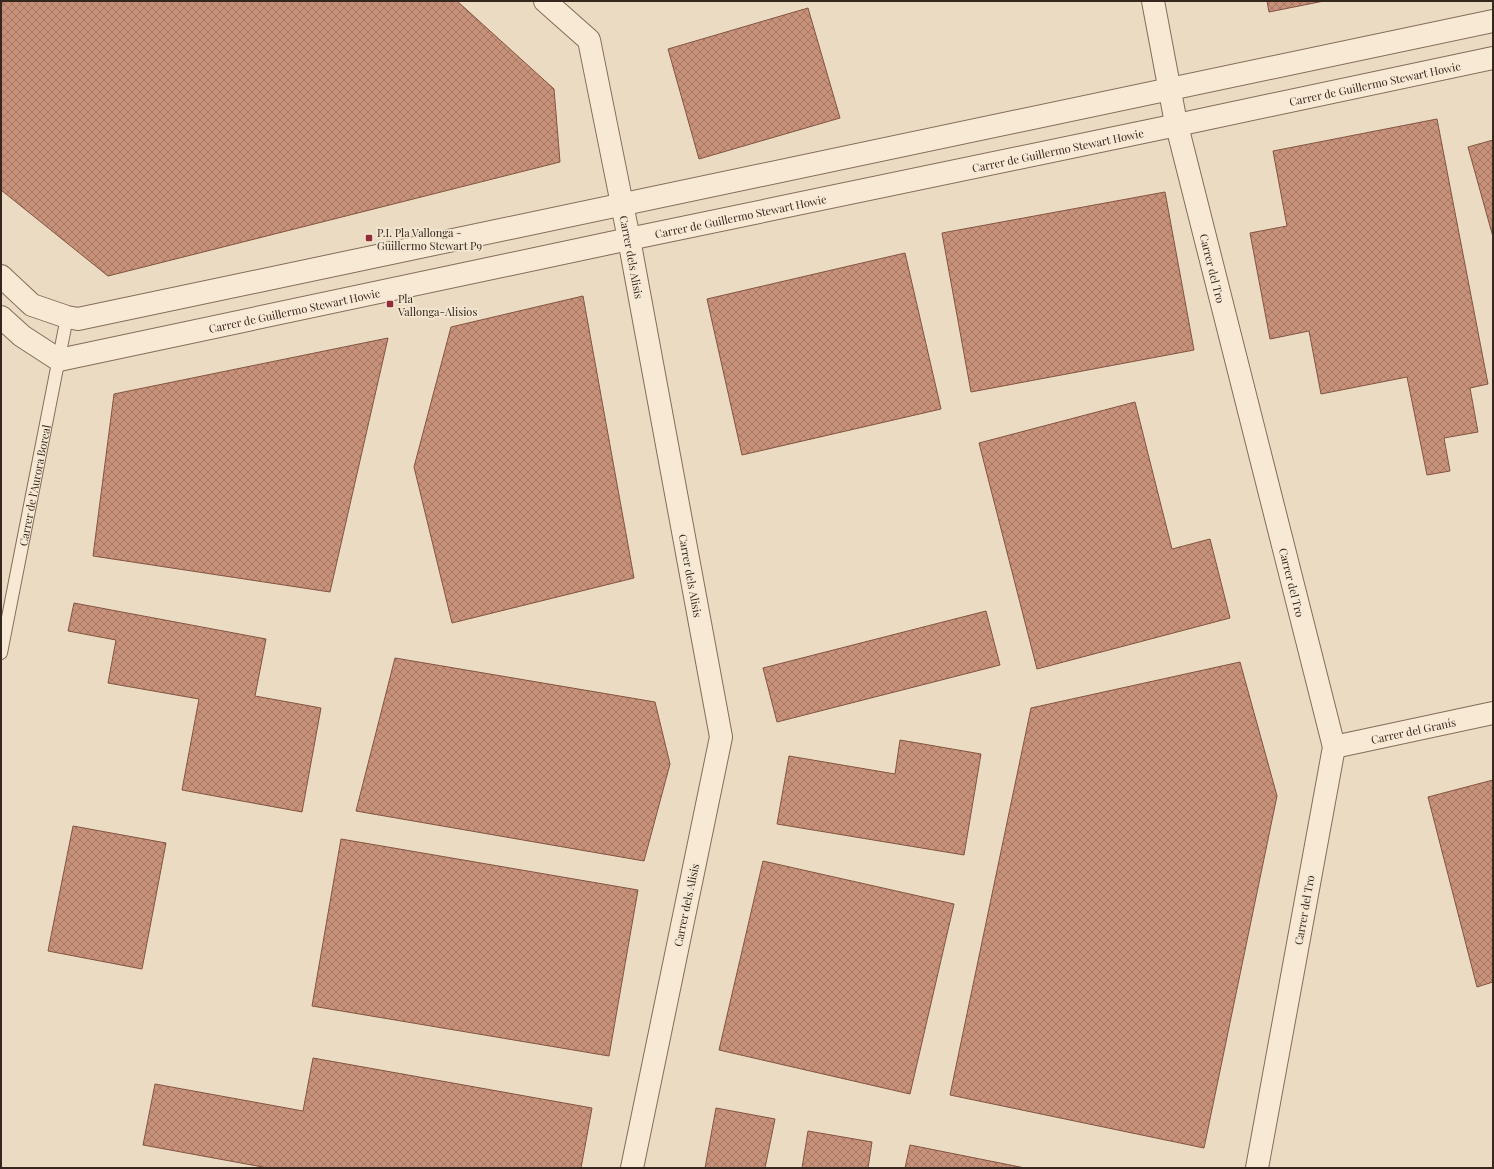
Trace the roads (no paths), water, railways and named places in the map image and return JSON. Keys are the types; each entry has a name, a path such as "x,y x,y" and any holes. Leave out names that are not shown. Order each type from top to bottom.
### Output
{"street":[{"name":"Carrer dels Alisis","path":"545,1 589,40 629,239 721,737 632,1168"},
{"name":"Carrer del Tro","path":"1153,1 1177,125 1334,747 1257,1168"},
{"path":"1,276 32,305 67,318 78,319 1493,21"},
{"name":"Carrer de Guillermo Stewart Howie","path":"60,360 1493,58"},
{"path":"1,317 22,336 60,360"},
{"name":"Carrer del Granís","path":"1334,747 1493,713"}],"lane":[{"name":"Carrer de l'Aurora Boreal","path":"1,653 60,360 67,318"}],"place":[{"name":"P.I. Pla Vallonga - Guillermo Stewart P9","path":"369,238"},
{"name":"Pla Vallonga-Alisios","path":"390,304"}]}
